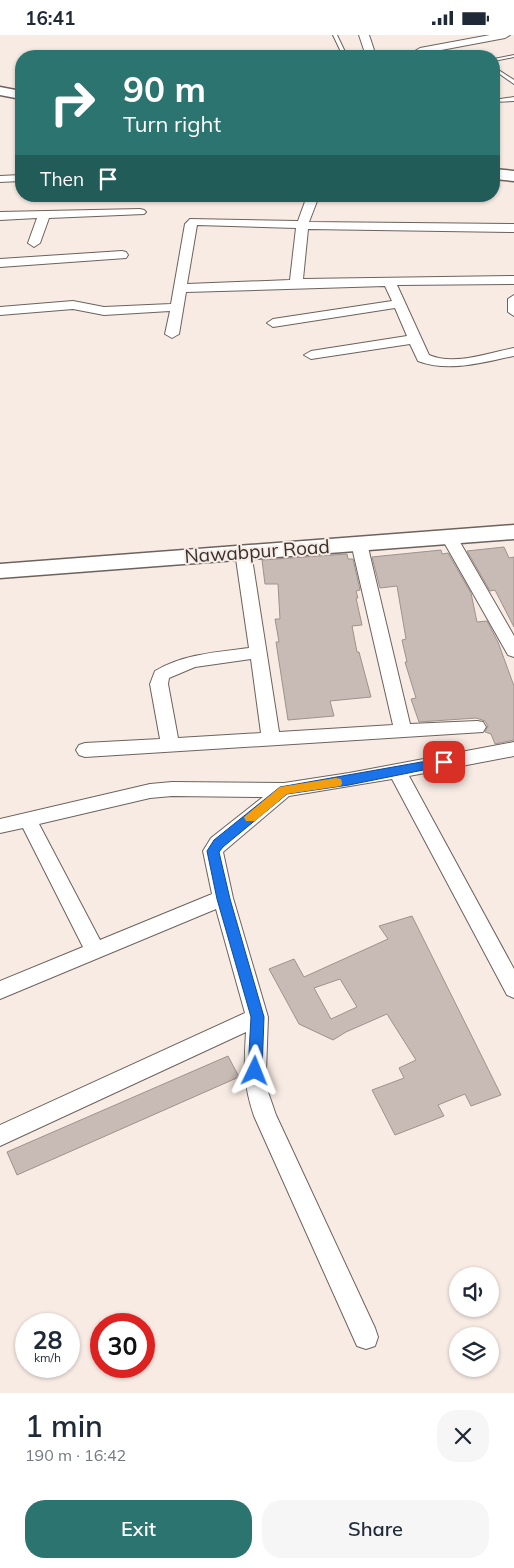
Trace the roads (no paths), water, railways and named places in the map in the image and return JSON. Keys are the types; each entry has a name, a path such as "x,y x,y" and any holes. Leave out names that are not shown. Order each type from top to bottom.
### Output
{"street":[{"path":"364,35 369,50"},
{"path":"425,50 505,35"},
{"path":"0,91 15,94"},
{"path":"500,175 514,176"},
{"path":"0,179 15,178"},
{"path":"296,283 302,225 311,202"},
{"path":"0,216 140,212"},
{"path":"34,243 44,215"},
{"path":"172,333 191,224 194,221 302,225 514,228"},
{"path":"0,263 122,255"},
{"path":"181,288 296,283 514,280"},
{"path":"389,281 422,358 434,363 476,359 514,351"},
{"path":"514,299 514,312"},
{"path":"273,323 399,304"},
{"path":"0,311 73,305 104,311 177,307"},
{"path":"311,355 414,339"},
{"name":"Nawabpur Road","path":"0,571 514,532"},
{"path":"449,537 514,651"},
{"path":"358,543 403,731"},
{"path":"243,552 271,739"},
{"path":"170,745 159,684 161,675 184,664 258,652"},
{"path":"86,750 477,727"},
{"path":"0,827 150,791 172,789 284,790 514,749"},
{"path":"397,771 514,989"},
{"path":"284,790 218,843 213,851 223,899 258,1017 255,1071 257,1092 265,1116 366,1337"},
{"path":"28,820 94,951"},
{"path":"0,990 223,899"},
{"path":"0,1136 258,1017"}],"lane":[{"path":"335,35 342,50"},
{"path":"500,59 514,56"},
{"path":"500,72 514,82"},
{"path":"500,100 514,99"}]}
